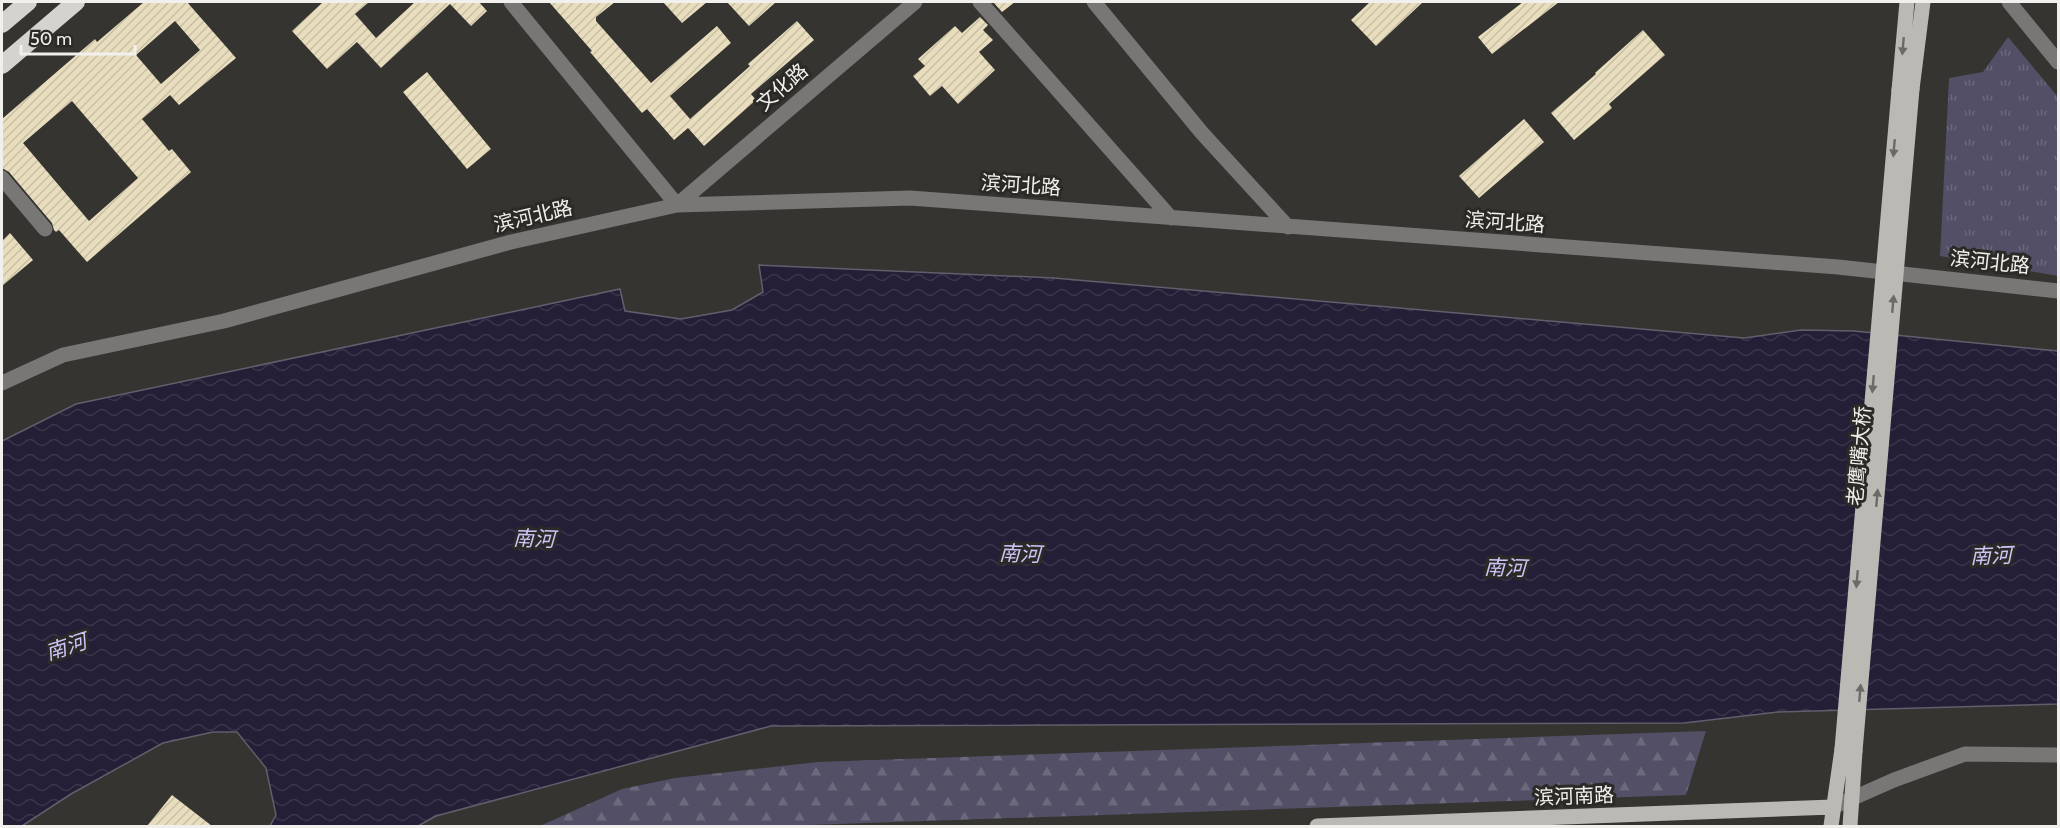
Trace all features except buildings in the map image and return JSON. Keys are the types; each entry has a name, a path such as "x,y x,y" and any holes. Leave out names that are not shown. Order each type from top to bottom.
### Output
{"highway":[{"path":"2,24 28,2"},
{"path":"2,65 76,2"}],"main road":[{"path":"1905,90 1907,2"},
{"path":"1905,90 1923,2"},
{"name":"老鹰嘴大桥","path":"1850,826 1852,798 1849,750 1905,90"},
{"path":"1831,826 1833,807 1849,750"},
{"name":"滨河南路","path":"1317,826 1373,826 1833,807"}],"street":[{"path":"511,2 677,205"},
{"name":"文化路","path":"677,205 915,2"},
{"path":"980,2 1171,218"},
{"path":"1094,2 1202,133 1288,227"},
{"path":"2009,2 2058,62"},
{"path":"2,178 45,229"},
{"name":"滨河北路","path":"2,383 63,355 224,321 511,243 677,205 910,198 1838,267 2058,291"},
{"path":"1833,807 1894,780 1965,754 2058,755"}],"green space":[{"path":"2008,37 2058,97 2058,276 1940,256 1949,78 1983,72"},
{"path":"1706,731 1686,795 780,826 540,826 622,789 675,778 818,762"}],"water":[{"name":"南河","path":"759,265 1054,278 1744,338 1801,330 1854,331 2058,351 2058,704 1778,712 1684,723 771,726 436,816 418,826 270,826 276,815 266,768 237,732 213,732 163,743 71,794 22,826 2,826 2,441 76,404 620,289 625,311 681,319 732,310 763,292"}]}
